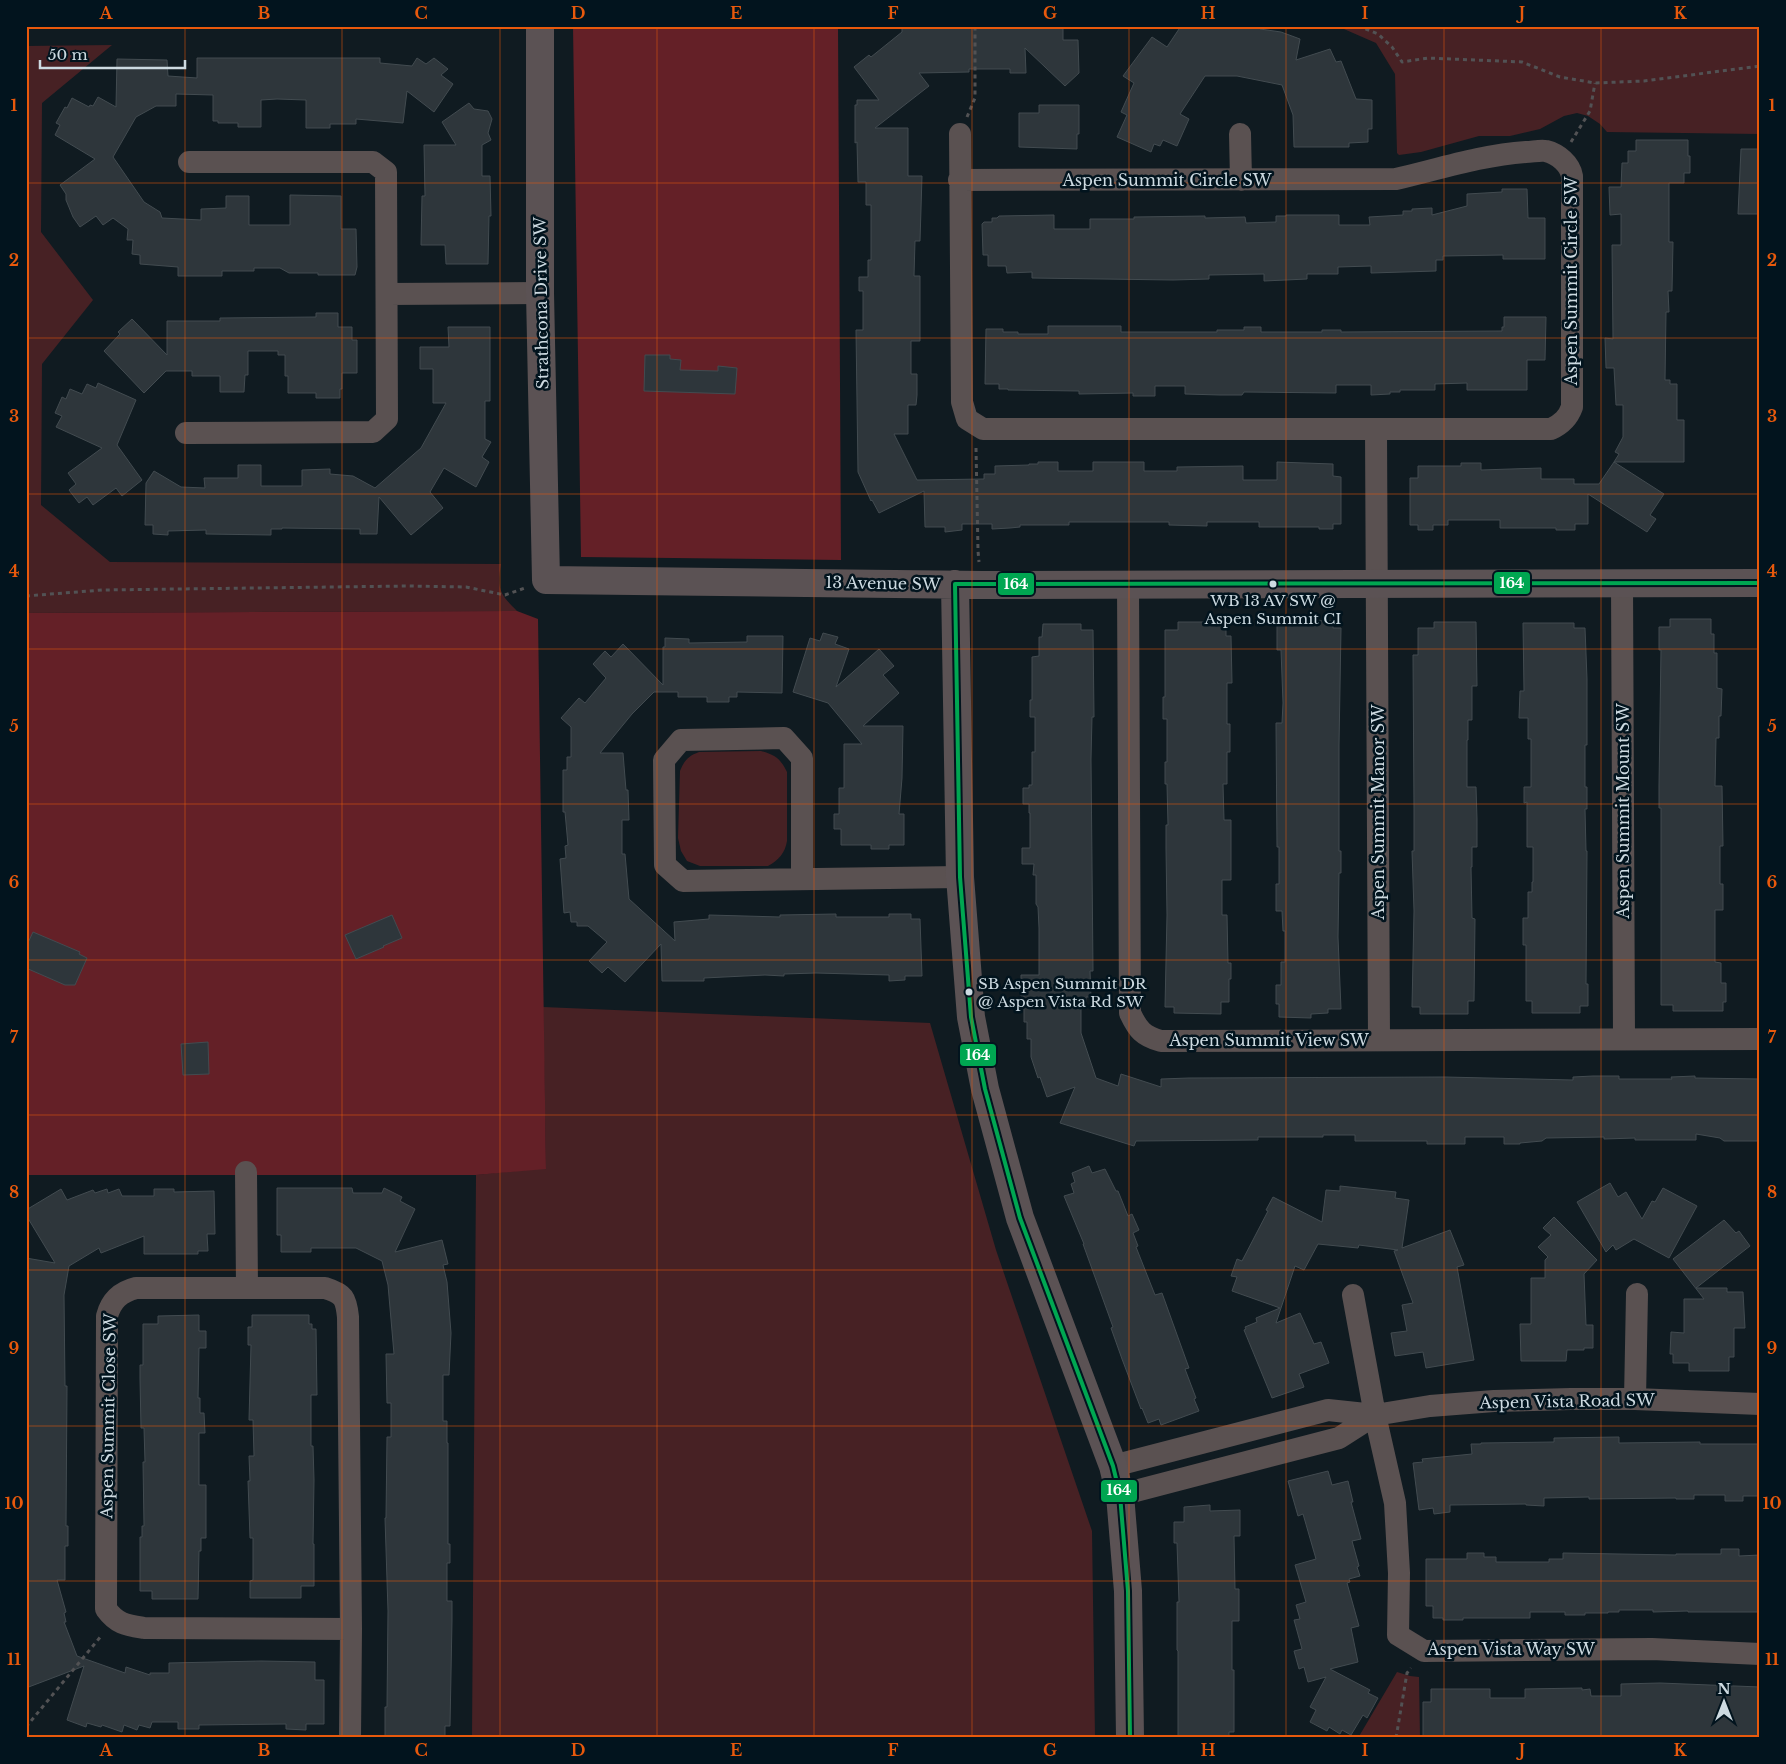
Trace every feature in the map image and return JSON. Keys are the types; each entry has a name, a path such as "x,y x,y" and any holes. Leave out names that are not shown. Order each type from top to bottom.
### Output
{"street":[{"name":"Strathcona Drive SW","path":"540,26 540,293 546,580"},
{"path":"960,134 962,402 967,419 975,424"},
{"path":"1240,134 1241,180"},
{"name":"Aspen Summit Circle SW","path":"959,180 1396,179 1514,153 1546,151 1561,159 1570,167 1572,176 1572,407 1568,416 1559,425 1551,429 983,429 975,424"},
{"path":"186,433 373,432 387,419 386,172 373,162 189,162"},
{"path":"387,294 540,293"},
{"path":"1376,430 1376,584"},
{"name":"13 Avenue SW","path":"546,580 955,584 1760,582"},
{"name":"Aspen Summit Mount SW","path":"1622,583 1624,1039"},
{"path":"955,584 960,877 971,1017 985,1089 1020,1218 1113,1466 1120,1495 1128,1591 1130,1738"},
{"name":"Aspen Summit View SW","path":"1128,584 1130,1013 1136,1026 1147,1037 1161,1041 1760,1039"},
{"name":"Aspen Summit Manor SW","path":"1376,584 1379,1040"},
{"path":"802,879 802,758 784,738 681,740 664,760 665,865 683,881 960,877"},
{"path":"246,1172 247,1288"},
{"name":"Aspen Summit Close SW","path":"113,1618 106,1608 105,1599 107,1316 112,1304 121,1294 136,1288 325,1288 336,1292 343,1297 348,1317 351,1629 350,1738"},
{"path":"1353,1294 1375,1415"},
{"path":"1635,1398 1638,1294"},
{"name":"Aspen Vista Road SW","path":"1113,1466 1328,1410 1375,1415 1430,1406 1494,1401 1635,1398 1760,1404"},
{"name":"Aspen Vista Road SW","path":"1120,1495 1339,1438 1375,1415"},
{"name":"Aspen Vista Way SW","path":"1375,1415 1394,1503 1399,1573 1398,1635 1424,1652 1652,1649 1760,1654"},
{"path":"113,1618 125,1625 144,1628 351,1629"}],"path":[{"path":"960,134 975,98 975,26"},
{"path":"1358,26 1378,34 1392,47 1402,62 1428,58 1522,62 1560,77 1595,83 1644,81 1760,66"},
{"path":"1561,159 1590,111 1595,83"},
{"path":"975,424 978,551 983,584"},
{"path":"26,596 112,590 408,586 466,587 505,594 546,580"},
{"path":"26,1727 96,1644 113,1618"},
{"path":"1396,1738 1407,1673 1424,1652"}],"shaded area":[{"path":"573,26 838,26 841,560 581,557"},
{"path":"1337,26 1760,26 1760,134 1607,132 1600,124 1588,116 1577,113 1564,116 1540,129 1510,136 1479,136 1421,152 1399,155 1397,153 1395,74 1376,43"},
{"path":"112,45 42,103 41,232 93,300 42,364 41,505 110,562 501,564 499,579 501,590 506,600 517,611 26,613 26,46"},
{"path":"517,611 538,619 546,1169 476,1175 26,1175 26,613"},
{"path":"761,751 777,758 787,772 787,841 783,853 768,866 700,866 687,861 681,851 678,838 680,771 685,762 689,757 699,752"},
{"path":"543,1007 930,1023 996,1250 1092,1531 1095,1738 472,1738 476,1175 546,1168"},
{"path":"1397,1672 1419,1677 1420,1738 1358,1738"}],"building":[{"path":"902,26 1063,26 1063,40 1078,40 1079,73 1065,86 1025,48 1026,73 1010,73 1010,69 969,69 969,72 919,73 929,86 875,128 908,128 908,176 922,176 920,241 915,241 914,276 920,276 920,341 911,341 911,374 917,374 916,405 908,405 908,434 894,434 917,480 984,479 984,474 995,474 995,466 1029,465 1038,464 1038,462 1058,462 1058,471 1093,471 1093,462 1144,462 1144,471 1177,471 1177,467 1243,466 1243,480 1277,480 1277,462 1333,464 1333,476 1341,477 1341,524 1333,524 1333,529 1319,529 1319,527 1259,527 1259,522 1207,522 1207,526 1169,525 1169,522 1069,522 1069,525 1020,525 1020,527 992,529 992,524 962,524 962,530 945,532 945,527 925,527 924,491 879,513 871,501 858,472 856,330 863,330 863,291 859,291 859,277 868,277 868,260 871,260 871,205 866,205 866,182 858,182 855,105 857,105 857,100 879,100 854,67 869,55 871,57 902,32"},
{"path":"1181,26 1258,26 1260,29 1281,32 1300,39 1296,60 1330,49 1336,62 1341,61 1356,99 1372,100 1372,129 1368,129 1368,142 1349,143 1349,147 1294,147 1293,115 1282,85 1237,76 1205,76 1180,114 1189,119 1177,146 1163,140 1160,146 1154,144 1151,152 1117,137 1127,115 1121,112 1134,83 1123,76 1152,37 1167,47"},
{"path":"197,58 380,58 380,63 412,66 417,58 426,64 434,58 448,69 441,75 453,84 434,112 407,91 403,123 356,119 356,124 330,124 330,128 306,128 306,100 277,99 261,100 261,127 238,127 238,123 218,123 218,121 213,121 213,95 176,94 176,106 156,106 136,117 113,157 144,202 160,212 162,218 201,220 201,209 226,208 226,196 249,196 249,225 290,225 290,195 341,196 341,229 356,229 357,267 355,275 289,273 280,268 254,268 254,271 222,271 222,276 178,276 178,267 140,264 140,255 132,254 133,240 127,240 128,229 113,218 103,225 96,216 80,227 73,217 66,200 66,194 60,185 95,159 55,135 60,125 56,123 65,107 67,108 72,98 89,107 90,105 93,106 98,97 116,107 117,59 167,60 168,76 197,78"},
{"path":"469,103 474,109 488,111 492,119 488,133 491,140 482,145 482,176 490,176 491,216 489,216 488,264 446,264 445,245 421,245 422,196 425,196 424,145 456,145 442,122"},
{"path":"1039,105 1079,105 1077,149 1019,147 1019,113 1039,113"},
{"path":"1636,140 1688,140 1690,173 1684,173 1684,183 1669,183 1669,242 1673,242 1672,291 1668,291 1669,312 1666,312 1665,380 1670,380 1670,384 1677,384 1677,420 1684,420 1684,462 1614,462 1619,454 1615,452 1623,437 1623,405 1616,405 1614,368 1606,368 1605,338 1613,339 1612,245 1621,245 1621,214 1610,215 1609,187 1621,187 1622,163 1628,163 1628,151 1636,151"},
{"path":"1741,149 1760,149 1760,214 1738,214"},
{"path":"1502,189 1527,189 1528,218 1545,218 1545,259 1503,259 1503,255 1443,256 1443,260 1436,260 1436,271 1371,273 1371,266 1338,267 1338,274 1307,274 1307,279 1264,281 1264,274 1209,275 1209,279 1173,280 1032,278 1032,272 1007,273 1006,266 988,266 988,255 983,255 982,224 984,222 992,222 992,218 999,216 1054,215 1054,229 1090,229 1090,219 1205,216 1205,218 1245,217 1246,223 1276,222 1276,216 1286,215 1339,215 1339,225 1370,225 1369,217 1403,215 1403,211 1432,208 1432,215 1467,206 1467,194 1502,192"},
{"path":"316,313 338,313 338,327 352,327 352,340 357,340 357,373 342,373 340,398 316,398 316,393 288,393 288,376 285,376 285,355 278,355 278,351 248,351 248,375 245,375 244,392 220,392 220,376 192,376 192,371 166,371 144,393 104,351 120,334 118,332 132,319 167,355 167,321 220,321 220,318 316,317"},
{"path":"1504,317 1546,317 1545,360 1527,360 1527,390 1467,390 1467,383 1435,384 1435,390 1400,390 1400,392 1390,392 1390,394 1371,395 1371,385 1336,385 1336,393 1244,392 1242,395 1220,395 1185,394 1185,386 1155,386 1155,396 1133,396 1133,393 1079,394 1079,391 1008,390 999,389 999,384 985,384 986,329 1003,329 1003,332 1018,332 1018,334 1048,334 1048,326 1121,326 1121,332 1217,332 1217,330 1244,330 1244,327 1261,327 1261,332 1322,332 1322,330 1341,330 1341,332 1502,331"},
{"path":"448,327 490,327 490,401 485,401 485,439 491,442 482,457 489,462 476,487 444,468 430,492 443,508 411,535 379,497 377,534 360,534 360,529 282,528 271,529 271,535 206,534 206,530 168,531 168,535 153,534 153,525 145,525 146,483 154,471 181,487 205,488 204,478 238,478 238,465 261,465 261,486 302,486 302,470 330,469 330,474 353,476 375,488 421,448 446,403 433,403 433,369 420,369 420,347 449,347"},
{"path":"645,355 670,355 670,359 681,360 680,370 718,371 718,366 737,368 735,394 644,391"},
{"path":"98,383 136,400 117,445 142,480 122,496 116,488 93,505 87,497 79,503 69,490 76,484 68,473 102,448 56,427 62,416 55,413 62,397 66,399 70,389 82,394 87,384 96,388"},
{"path":"1614,462 1664,494 1650,515 1656,519 1647,532 1588,494 1588,524 1575,524 1575,530 1500,528 1500,520 1448,520 1448,525 1433,525 1433,530 1418,530 1418,525 1410,525 1410,478 1418,478 1418,466 1461,466 1461,463 1481,463 1481,470 1541,468 1541,479 1574,479 1574,484 1599,484"},
{"path":"1670,619 1711,619 1711,634 1714,634 1714,653 1717,653 1717,688 1722,689 1719,738 1716,738 1715,786 1722,786 1723,846 1720,846 1720,884 1723,884 1723,910 1715,910 1715,962 1721,963 1721,983 1726,983 1726,1002 1723,1002 1723,1011 1673,1011 1673,1005 1661,1005 1661,808 1659,808 1659,786 1661,650 1659,650 1659,627 1670,627"},
{"path":"1277,620 1333,621 1333,628 1341,628 1339,851 1341,851 1341,873 1339,873 1338,937 1341,1009 1328,1009 1328,1013 1311,1014 1311,1018 1279,1017 1279,1004 1276,1004 1276,985 1281,985 1281,962 1285,962 1285,931 1283,931 1282,911 1276,911 1276,884 1279,884 1279,847 1277,847 1276,723 1282,723 1283,703 1281,650 1277,650"},
{"path":"1178,622 1226,622 1226,636 1231,636 1232,683 1227,683 1227,724 1230,724 1230,752 1227,752 1227,784 1223,784 1224,820 1231,820 1231,880 1222,880 1222,915 1227,915 1228,963 1231,963 1231,979 1229,979 1229,1002 1221,1002 1221,1014 1174,1013 1174,1007 1165,1007 1166,825 1168,825 1167,784 1165,784 1167,719 1163,719 1163,697 1165,697 1165,630 1178,630"},
{"path":"1434,622 1476,622 1477,686 1472,686 1472,720 1468,720 1467,740 1467,787 1476,787 1477,819 1477,847 1472,847 1471,867 1472,918 1475,919 1474,1001 1468,1001 1468,1014 1420,1014 1420,1007 1412,1007 1414,911 1412,851 1414,851 1413,655 1418,655 1418,628 1434,628"},
{"path":"1523,623 1574,623 1574,628 1585,628 1587,679 1587,745 1585,745 1585,787 1587,787 1587,809 1585,809 1587,851 1586,984 1588,984 1588,1006 1580,1006 1580,1013 1532,1013 1532,1001 1526,1001 1526,945 1523,945 1523,918 1528,918 1528,892 1532,892 1533,847 1527,847 1527,802 1524,803 1524,787 1531,787 1531,739 1528,739 1528,718 1519,718 1520,691 1524,691"},
{"path":"1043,624 1081,624 1081,630 1093,630 1094,717 1092,717 1091,759 1093,971 1090,971 1091,997 1086,997 1086,1002 1081,1002 1081,1033 1096,1078 1118,1086 1121,1074 1161,1087 1161,1079 1189,1078 1445,1077 1573,1080 1573,1077 1593,1076 1619,1076 1619,1079 1672,1079 1671,1077 1695,1076 1695,1078 1760,1079 1760,1141 1724,1141 1720,1138 1696,1134 1696,1140 1604,1139 1604,1137 1546,1138 1542,1141 1504,1144 1504,1137 1465,1137 1465,1144 1427,1144 1427,1141 1355,1141 1355,1135 1323,1135 1323,1137 1258,1137 1258,1140 1136,1141 1134,1146 1060,1123 1075,1087 1047,1097 1031,1057 1031,1039 1027,1039 1027,1022 1024,1022 1024,996 1021,996 1021,975 1039,975 1036,875 1033,875 1034,864 1022,864 1022,848 1030,848 1029,804 1023,804 1023,788 1029,788 1029,785 1032,785 1032,752 1035,752 1035,717 1030,717 1032,657 1039,656 1039,637 1042,637"},
{"path":"823,633 838,637 835,644 849,649 836,687 879,649 894,666 883,675 899,693 863,726 903,726 899,814 904,814 904,845 889,845 889,849 871,849 871,845 841,845 841,829 834,829 834,814 839,814 839,788 844,788 844,744 862,744 828,703 793,692 810,638 820,641"},
{"path":"747,636 783,636 782,693 737,692 737,697 729,697 729,702 707,702 707,697 678,697 678,692 654,692 632,714 600,753 623,753 626,790 628,790 629,820 622,820 622,854 625,854 629,899 675,941 674,922 709,919 709,915 780,917 780,915 836,914 836,917 889,917 889,914 911,914 911,919 920,919 922,976 905,976 905,980 889,981 889,975 816,973 784,974 784,976 704,978 704,981 662,981 661,944 625,982 608,967 602,973 589,961 607,942 588,926 577,926 577,922 571,922 570,912 564,913 560,859 566,858 565,846 568,845 565,812 563,812 563,770 567,770 567,757 571,757 571,727 561,718 579,698 585,703 606,678 593,664 605,651 611,657 623,644 663,685 663,647 665,647 665,638 689,639 689,643 747,642"},
{"path":"392,915 402,938 356,959 345,935"},
{"path":"33,932 80,952 79,954 87,958 75,985 65,985 26,968 26,947"},
{"path":"208,1042 209,1074 183,1075 181,1044"},
{"path":"1089,1166 1092,1173 1105,1169 1116,1191 1118,1191 1128,1216 1132,1214 1139,1230 1133,1233 1138,1246 1136,1247 1155,1295 1162,1293 1189,1368 1185,1369 1199,1411 1161,1425 1159,1419 1148,1423 1141,1409 1111,1328 1113,1327 1084,1244 1064,1196 1074,1193 1071,1184 1075,1182 1072,1173"},
{"path":"1610,1183 1618,1197 1626,1192 1642,1219 1652,1201 1655,1202 1663,1188 1697,1206 1669,1258 1634,1239 1616,1250 1613,1245 1606,1252 1577,1202"},
{"path":"1340,1186 1396,1192 1395,1198 1409,1200 1402,1248 1450,1230 1464,1265 1457,1267 1474,1360 1426,1368 1423,1352 1395,1356 1391,1333 1407,1331 1402,1305 1413,1303 1394,1251 1398,1250 1359,1245 1358,1248 1318,1244 1304,1270 1295,1266 1276,1323 1300,1313 1314,1344 1321,1342 1329,1363 1299,1374 1304,1387 1272,1398 1244,1330 1246,1329 1245,1327 1257,1322 1256,1318 1280,1308 1232,1291 1237,1277 1231,1276 1237,1259 1242,1261 1268,1211 1266,1210 1273,1197 1322,1222 1326,1190 1340,1191"},
{"path":"277,1188 352,1188 353,1193 382,1193 384,1188 402,1197 400,1201 415,1209 395,1252 442,1240 448,1264 443,1265 447,1282 451,1333 449,1375 443,1375 443,1421 447,1421 448,1443 448,1544 450,1544 450,1563 447,1563 447,1601 452,1601 450,1726 445,1726 445,1738 385,1737 388,1611 385,1518 387,1437 391,1437 391,1403 387,1403 386,1354 394,1354 388,1285 382,1261 356,1248 311,1248 311,1252 281,1252 281,1235 277,1235"},
{"path":"61,1189 67,1200 93,1190 95,1193 107,1189 108,1193 119,1189 122,1196 154,1196 154,1189 174,1189 174,1192 214,1191 215,1234 207,1234 208,1251 198,1251 198,1254 144,1254 144,1236 101,1253 99,1248 69,1266 64,1295 65,1386 67,1386 66,1526 68,1526 68,1546 65,1546 65,1580 57,1580 66,1612 64,1613 66,1622 64,1622 77,1656 125,1673 126,1667 150,1675 150,1673 169,1673 169,1663 315,1662 315,1680 324,1680 324,1724 306,1724 306,1730 286,1729 286,1724 199,1725 199,1729 178,1729 178,1722 152,1722 150,1728 139,1725 137,1730 124,1725 122,1732 102,1725 101,1727 87,1723 86,1727 67,1720 84,1666 26,1688 26,1258 55,1263 26,1215 26,1210"},
{"path":"1554,1217 1597,1260 1584,1274 1586,1325 1593,1325 1593,1348 1567,1350 1566,1361 1521,1361 1520,1324 1531,1324 1531,1278 1545,1278 1545,1260 1548,1257 1538,1247 1551,1235 1543,1228"},
{"path":"1724,1220 1736,1233 1739,1231 1750,1246 1696,1288 1727,1288 1727,1292 1743,1292 1745,1328 1734,1328 1734,1357 1729,1357 1729,1371 1689,1371 1689,1363 1673,1363 1673,1354 1670,1354 1671,1332 1684,1333 1684,1299 1704,1299 1673,1259"},
{"path":"199,1315 199,1331 206,1331 206,1348 199,1348 198,1398 200,1398 200,1413 204,1413 205,1433 199,1433 199,1485 206,1485 206,1538 201,1538 201,1551 199,1551 198,1599 152,1599 152,1591 140,1591 140,1537 142,1537 142,1526 144,1526 143,1462 145,1462 144,1428 141,1428 140,1378 140,1365 143,1365 143,1324 158,1324 158,1316"},
{"path":"252,1315 309,1315 309,1324 312,1324 312,1329 316,1329 317,1395 311,1395 311,1446 313,1446 314,1480 314,1586 301,1586 301,1598 250,1598 250,1581 253,1580 253,1538 250,1538 248,1481 250,1481 249,1456 254,1456 253,1420 249,1420 251,1345 248,1345 248,1327 252,1327"},
{"path":"1619,1437 1619,1443 1700,1442 1700,1444 1760,1444 1760,1496 1743,1496 1743,1501 1725,1501 1725,1495 1694,1495 1694,1499 1544,1498 1544,1506 1526,1504 1450,1505 1450,1512 1434,1514 1433,1508 1419,1510 1413,1463 1423,1462 1422,1459 1472,1454 1471,1444 1554,1442 1554,1438"},
{"path":"1328,1471 1332,1485 1348,1481 1353,1502 1351,1502 1361,1539 1352,1541 1360,1576 1349,1579 1350,1582 1347,1583 1359,1626 1351,1628 1358,1662 1330,1669 1370,1690 1368,1693 1378,1698 1367,1718 1363,1715 1351,1735 1342,1730 1340,1734 1329,1727 1327,1731 1310,1722 1316,1710 1310,1707 1326,1677 1308,1682 1304,1667 1299,1669 1294,1651 1302,1649 1294,1620 1300,1619 1296,1605 1306,1602 1295,1565 1316,1559 1303,1514 1298,1516 1288,1481"},
{"path":"1210,1505 1210,1511 1240,1510 1240,1536 1234,1536 1235,1589 1239,1589 1239,1621 1232,1621 1234,1732 1229,1732 1229,1738 1178,1738 1177,1602 1179,1602 1177,1543 1174,1543 1174,1522 1184,1522 1184,1507"},
{"path":"1721,1549 1739,1549 1739,1556 1760,1555 1760,1612 1653,1612 1653,1610 1619,1610 1619,1612 1565,1615 1565,1612 1530,1612 1530,1618 1463,1618 1463,1620 1443,1620 1443,1618 1433,1618 1433,1606 1426,1606 1426,1559 1467,1559 1467,1553 1484,1553 1484,1557 1496,1557 1496,1562 1549,1562 1549,1559 1563,1559 1563,1553 1721,1554"},
{"path":"1660,1683 1760,1687 1760,1738 1423,1738 1423,1702 1431,1702 1431,1689 1490,1689 1490,1698 1525,1698 1525,1689 1582,1688 1582,1690 1590,1689 1591,1696 1621,1696 1621,1684"}],"transit line":[{"name":"164","path":"1130,1738 1128,1591 1120,1495 1113,1466 1020,1218 985,1089 971,1017 960,877 955,584 1760,583"}],"place":[{"name":"WB 13 AV SW @ Aspen Summit CI","path":"1273,584"},
{"name":"SB Aspen Summit DR @ Aspen Vista Rd SW","path":"969,992"}]}
